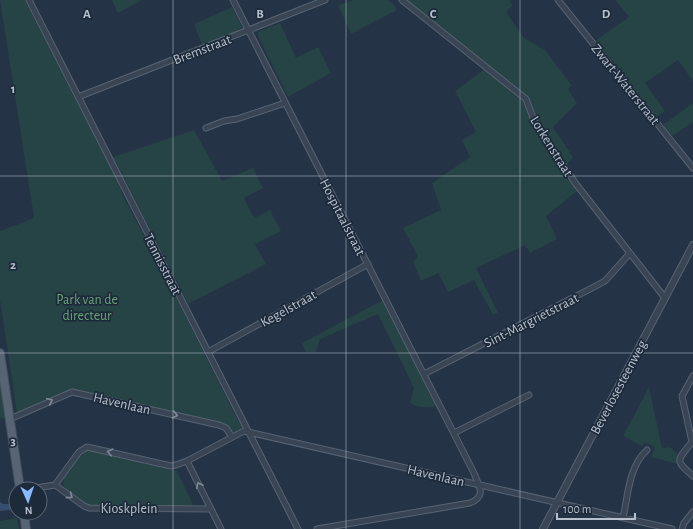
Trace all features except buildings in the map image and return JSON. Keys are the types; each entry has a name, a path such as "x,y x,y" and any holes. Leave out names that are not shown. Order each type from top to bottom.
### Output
{"main road":[{"path":"0,353 19,481"}],"street":[{"name":"Tennisstraat","path":"29,0 298,529"},
{"name":"Hospitaalstraat","path":"233,0 454,433 478,484"},
{"name":"Bremstraat","path":"78,97 325,0"},
{"name":"Lorkenstraat","path":"402,0 526,99 535,122 576,184 665,298"},
{"name":"Zwart-Waterstraat","path":"558,0 693,168"},
{"path":"206,128 224,121 237,119 285,103"},
{"name":"Beverlosesteenweg","path":"543,529 693,245"},
{"name":"Sint-Margrietstraat","path":"424,374 605,281 630,253"},
{"name":"Kegelstraat","path":"208,352 368,264"},
{"path":"693,376 682,396 692,442 680,456 679,460 681,465 693,476"},
{"name":"Havenlaan","path":"10,419 72,392 219,425 226,428 232,437"},
{"path":"454,433 529,395"},
{"path":"48,486 55,485 79,452 87,447 171,466 187,461 244,431 249,432"},
{"name":"Havenlaan","path":"249,432 672,529"},
{"path":"624,518 634,466 640,456 647,450"},
{"path":"187,461 220,529"},
{"path":"317,529 341,527 470,503 478,500 480,496 481,491 478,484"},
{"name":"Kioskplein","path":"55,485 89,508 210,509"},
{"path":"682,529 684,523 693,512"}],"green space":[{"name":"Park van de directeur","path":"0,0 25,0 119,184 122,194 237,419 242,426 241,430 238,432 232,431 224,424 73,390 65,391 17,414 0,300 0,231 34,218"},
{"path":"112,0 142,0 118,13"},
{"path":"354,0 388,0 395,6 396,9 395,11 351,34 338,5"},
{"path":"405,0 509,0 513,6 506,12 524,38 545,50 572,86 568,89 577,103 553,127 573,157 562,170 577,191 546,216 557,239 530,253 525,245 476,268 498,313 493,315 474,280 448,292 438,273 421,281 413,262 418,257 403,228 441,210 432,183 470,157 462,140 476,132 455,91 489,66"},
{"path":"615,0 693,0 693,81 678,60 645,83 665,111 656,117 611,59 595,41 629,17"},
{"path":"232,7 242,27 239,31 202,45 194,24"},
{"path":"280,23 296,58 318,47 331,73 288,97 258,36 258,32"},
{"path":"693,103 693,122 672,136 663,125"},
{"path":"194,130 222,181 253,168 263,188 244,198 254,218 270,210 281,231 255,244 266,264 188,304 113,157"},
{"path":"383,300 436,406 423,407 410,403 414,388 378,314 320,339 316,352 306,352 302,343"},
{"path":"0,381 6,418 0,418"},
{"path":"649,387 662,448 670,447 678,455 676,460 677,464 651,457 655,447 645,442 642,446 623,436"},
{"path":"86,450 177,471 193,504 191,506 87,505 65,488 63,484 64,478"},
{"path":"8,520 8,521 18,521 19,529 0,529 0,521"}],"water":[{"path":"0,502 3,504 8,504 8,510 0,511"}]}
